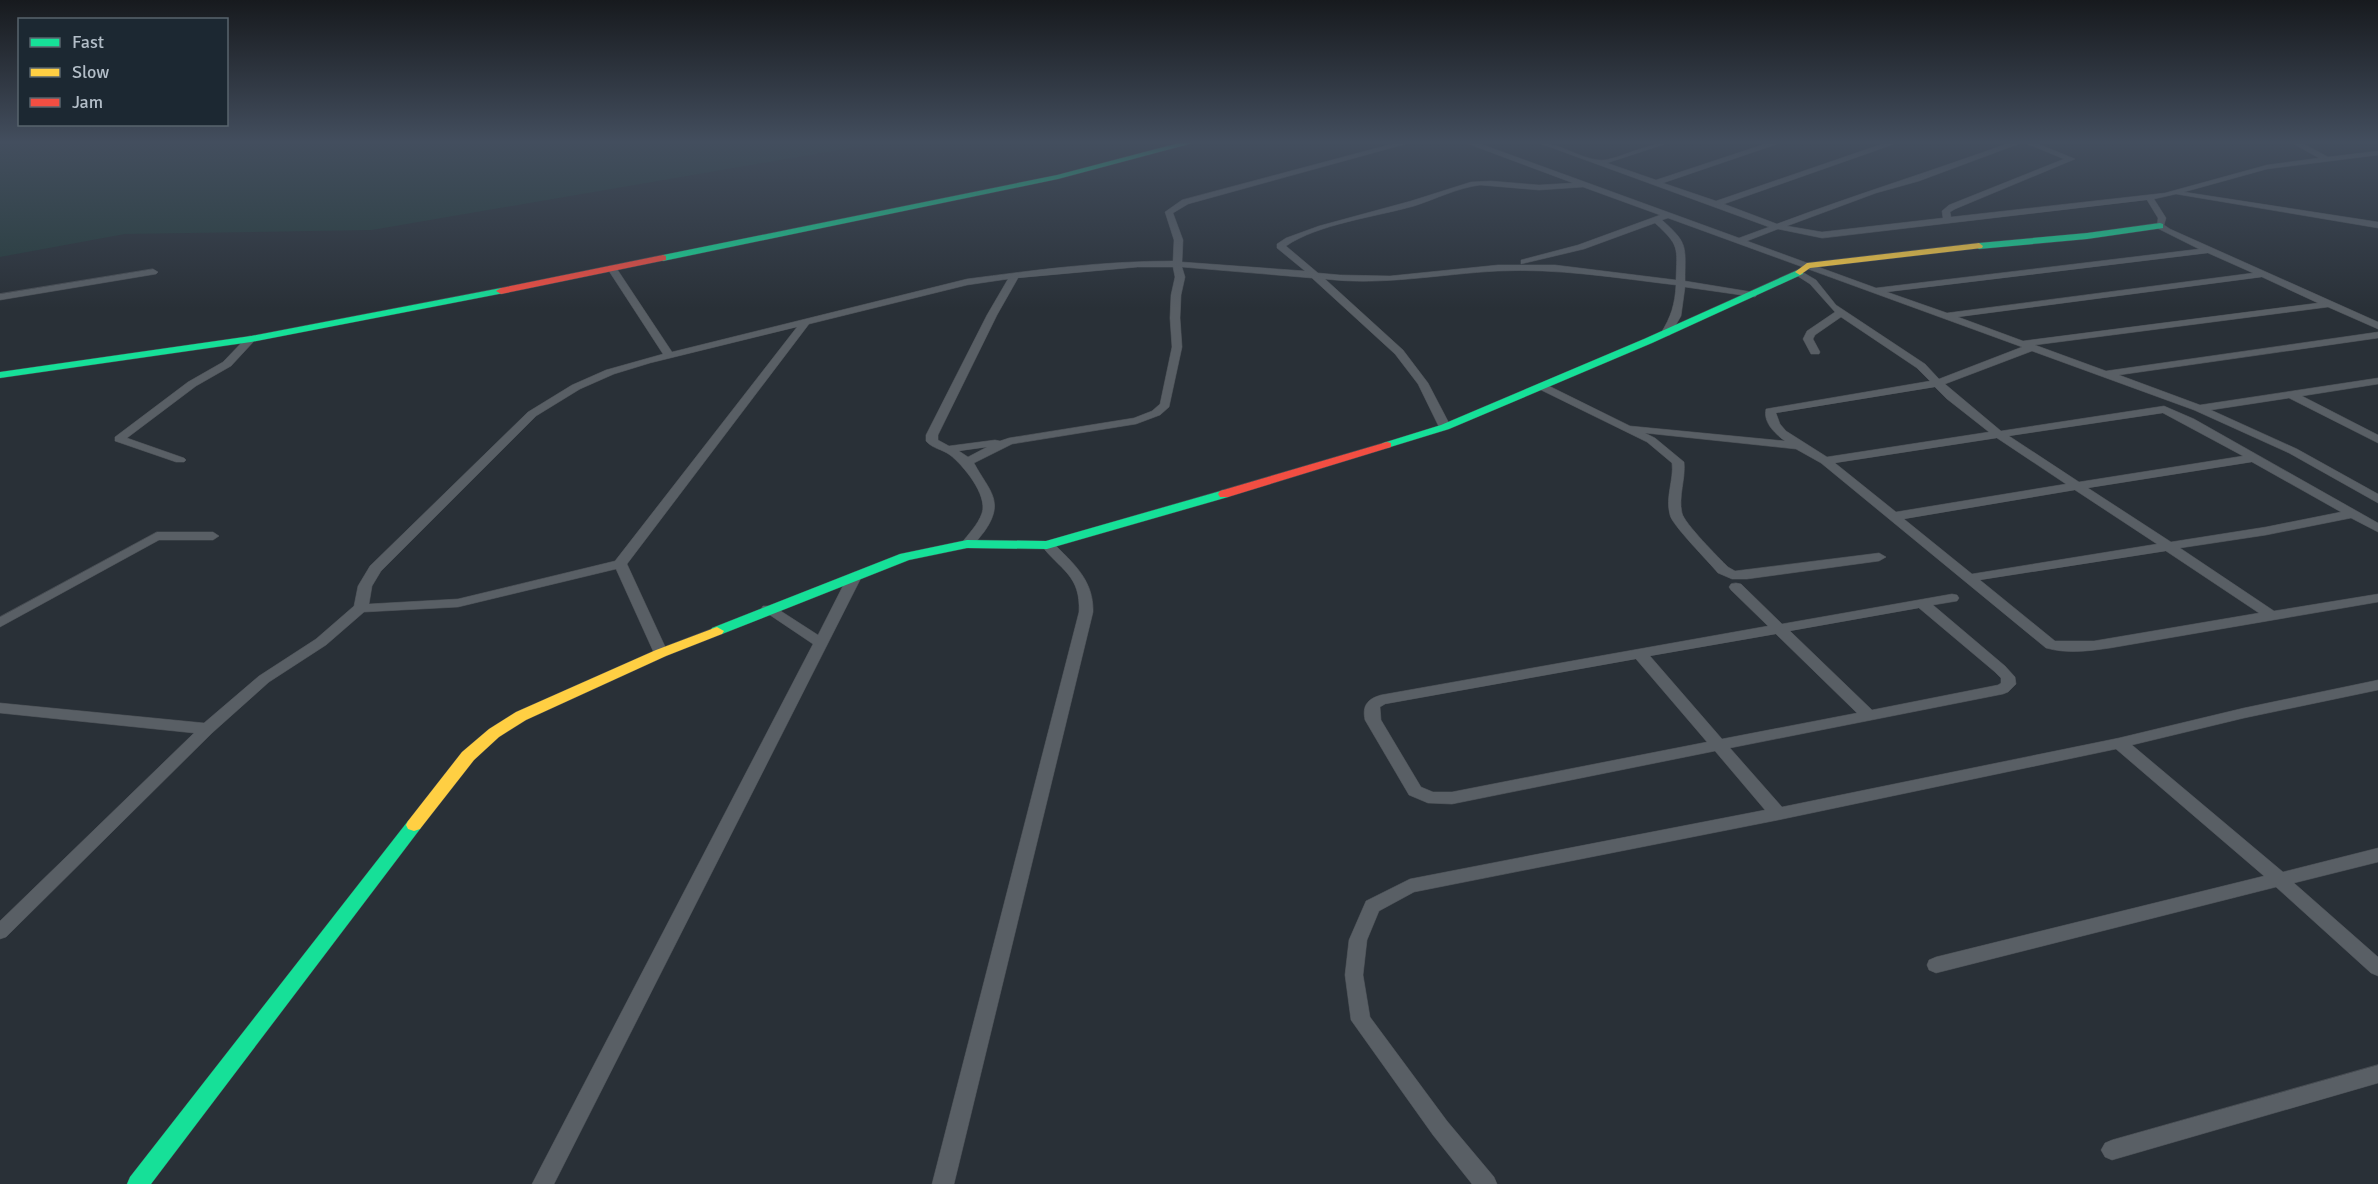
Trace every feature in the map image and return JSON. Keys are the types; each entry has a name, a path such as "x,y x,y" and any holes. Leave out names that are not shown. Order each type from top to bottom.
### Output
{"street":[{"path":"0,375 251,339 411,310 952,198"},
{"path":"1016,274 992,315 932,435 932,441 938,446 950,449 1136,421 1156,413 1165,405 1177,347 1175,318 1180,277 1177,264 1180,240 1169,212 1185,202 1199,198"},
{"path":"1422,198 1314,231 1282,243 1282,249 1315,275 1399,352 1422,383 1445,427"},
{"path":"1622,198 1739,241 1803,269 1874,291 2198,408 2293,451 2378,500"},
{"path":"1699,198 1778,226 1822,236 2139,198"},
{"path":"1716,204 1733,198"},
{"path":"1739,241 1853,198"},
{"path":"1948,221 1946,211 1974,198"},
{"path":"2150,198 2162,218 2160,226"},
{"path":"2206,198 2378,225"},
{"path":"2233,198 2245,205"},
{"path":"1498,268 1556,255 1668,215"},
{"path":"1657,220 1677,237 1682,251 1676,316 1666,333"},
{"path":"138,1184 468,756 494,733 521,716 661,652 768,609 905,557 967,544 1047,545 1284,477 1445,427 1666,333 1752,295 1803,269 2160,226 2378,326"},
{"path":"1874,291 2209,250"},
{"path":"361,608 365,586 375,569 394,547 532,414 554,399 593,379 619,369 927,292 1016,274 1138,264 1177,264 1366,280 1498,268 1556,268 1680,283 1752,295"},
{"path":"612,268 669,355"},
{"path":"1803,269 1824,298 1840,313 1921,366 1998,434 2269,614"},
{"path":"0,297 153,272"},
{"path":"1944,316 2266,274"},
{"path":"2019,344 2330,304"},
{"path":"1815,352 1808,339 1811,333 1840,313"},
{"path":"0,932 207,729 264,679 321,642 361,608 458,603 620,564 805,323"},
{"path":"2105,375 2378,334"},
{"path":"180,460 119,439 192,384 227,364 251,339"},
{"path":"2030,348 1938,383 1770,411 1772,421 1798,446 1825,461 1896,516 2051,645 2066,648 2378,598"},
{"path":"2198,408 2378,381"},
{"path":"1543,387 1651,440 1678,462 1679,471 1675,485 1676,516 1723,570 1732,575 1747,575 1879,556"},
{"path":"2290,394 2378,440"},
{"path":"1825,461 2164,409 2178,402"},
{"path":"2164,409 2190,421 2378,528"},
{"path":"1626,427 1798,446"},
{"path":"967,462 1009,441"},
{"path":"950,449 967,462 989,499 989,513 967,544"},
{"path":"1896,516 1938,512 2006,497 2252,458"},
{"path":"1970,578 2266,531 2351,514"},
{"path":"0,623 157,536 213,536"},
{"path":"944,1184 1086,612 1088,597 1083,581 1047,545"},
{"path":"620,564 661,652"},
{"path":"543,1184 819,642 855,576"},
{"path":"1736,587 1869,716"},
{"path":"1922,603 2000,669 2008,677 2009,684 2003,690 1452,798 1434,799 1415,791 1373,720 1371,711 1373,704 1381,700 1922,603 1952,598"},
{"path":"768,609 819,642"},
{"path":"1640,654 1778,814"},
{"path":"1486,1184 1440,1128 1361,1020 1353,975 1358,940 1372,906 1410,886 1778,814 2119,743 2244,713 2378,685"},
{"path":"0,708 207,729"},
{"path":"2119,743 2279,879 2378,968"},
{"path":"1936,965 2378,855"},
{"path":"2112,1150 2378,1074"}],"green space":[{"path":"0,198 557,198 372,230 125,234 0,257"}],"traffic: fast":[{"path":"663,258 954,198"},
{"path":"1979,246 2087,236 2160,226"},
{"path":"1387,445 1445,427 1648,341 1800,272"},
{"path":"0,375 251,339 501,291"},
{"path":"717,631 905,557 967,544 1047,545 1224,494"},
{"path":"138,1184 414,825"}],"traffic: slow":[{"path":"1800,272 1807,266 1979,246"},
{"path":"414,825 468,756 494,733 521,716 661,653 717,631"}],"traffic: jam":[{"path":"501,291 663,258"},
{"path":"1224,494 1387,445"}]}
